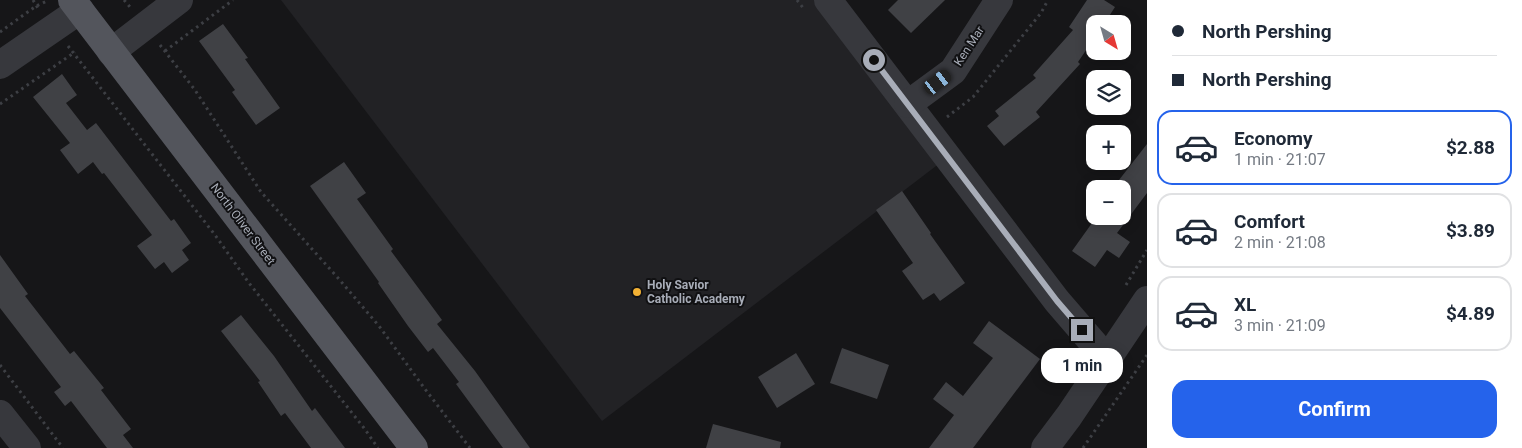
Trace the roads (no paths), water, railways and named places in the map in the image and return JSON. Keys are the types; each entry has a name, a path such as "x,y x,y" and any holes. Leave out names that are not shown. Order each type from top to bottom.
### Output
{"main road":[{"name":"North Oliver Street","path":"76,5 414,448"}],"street":[{"path":"111,52 180,0"},
{"path":"828,0 1057,301 1107,360"},
{"name":"Ken Mar","path":"908,104 952,71 999,0"},
{"path":"0,66 53,29 76,5"},
{"path":"1045,448 1069,416 1147,300"},
{"path":"0,414 27,448"}],"place":[{"name":"Holy Savior Catholic Academy","path":"637,292"}]}
